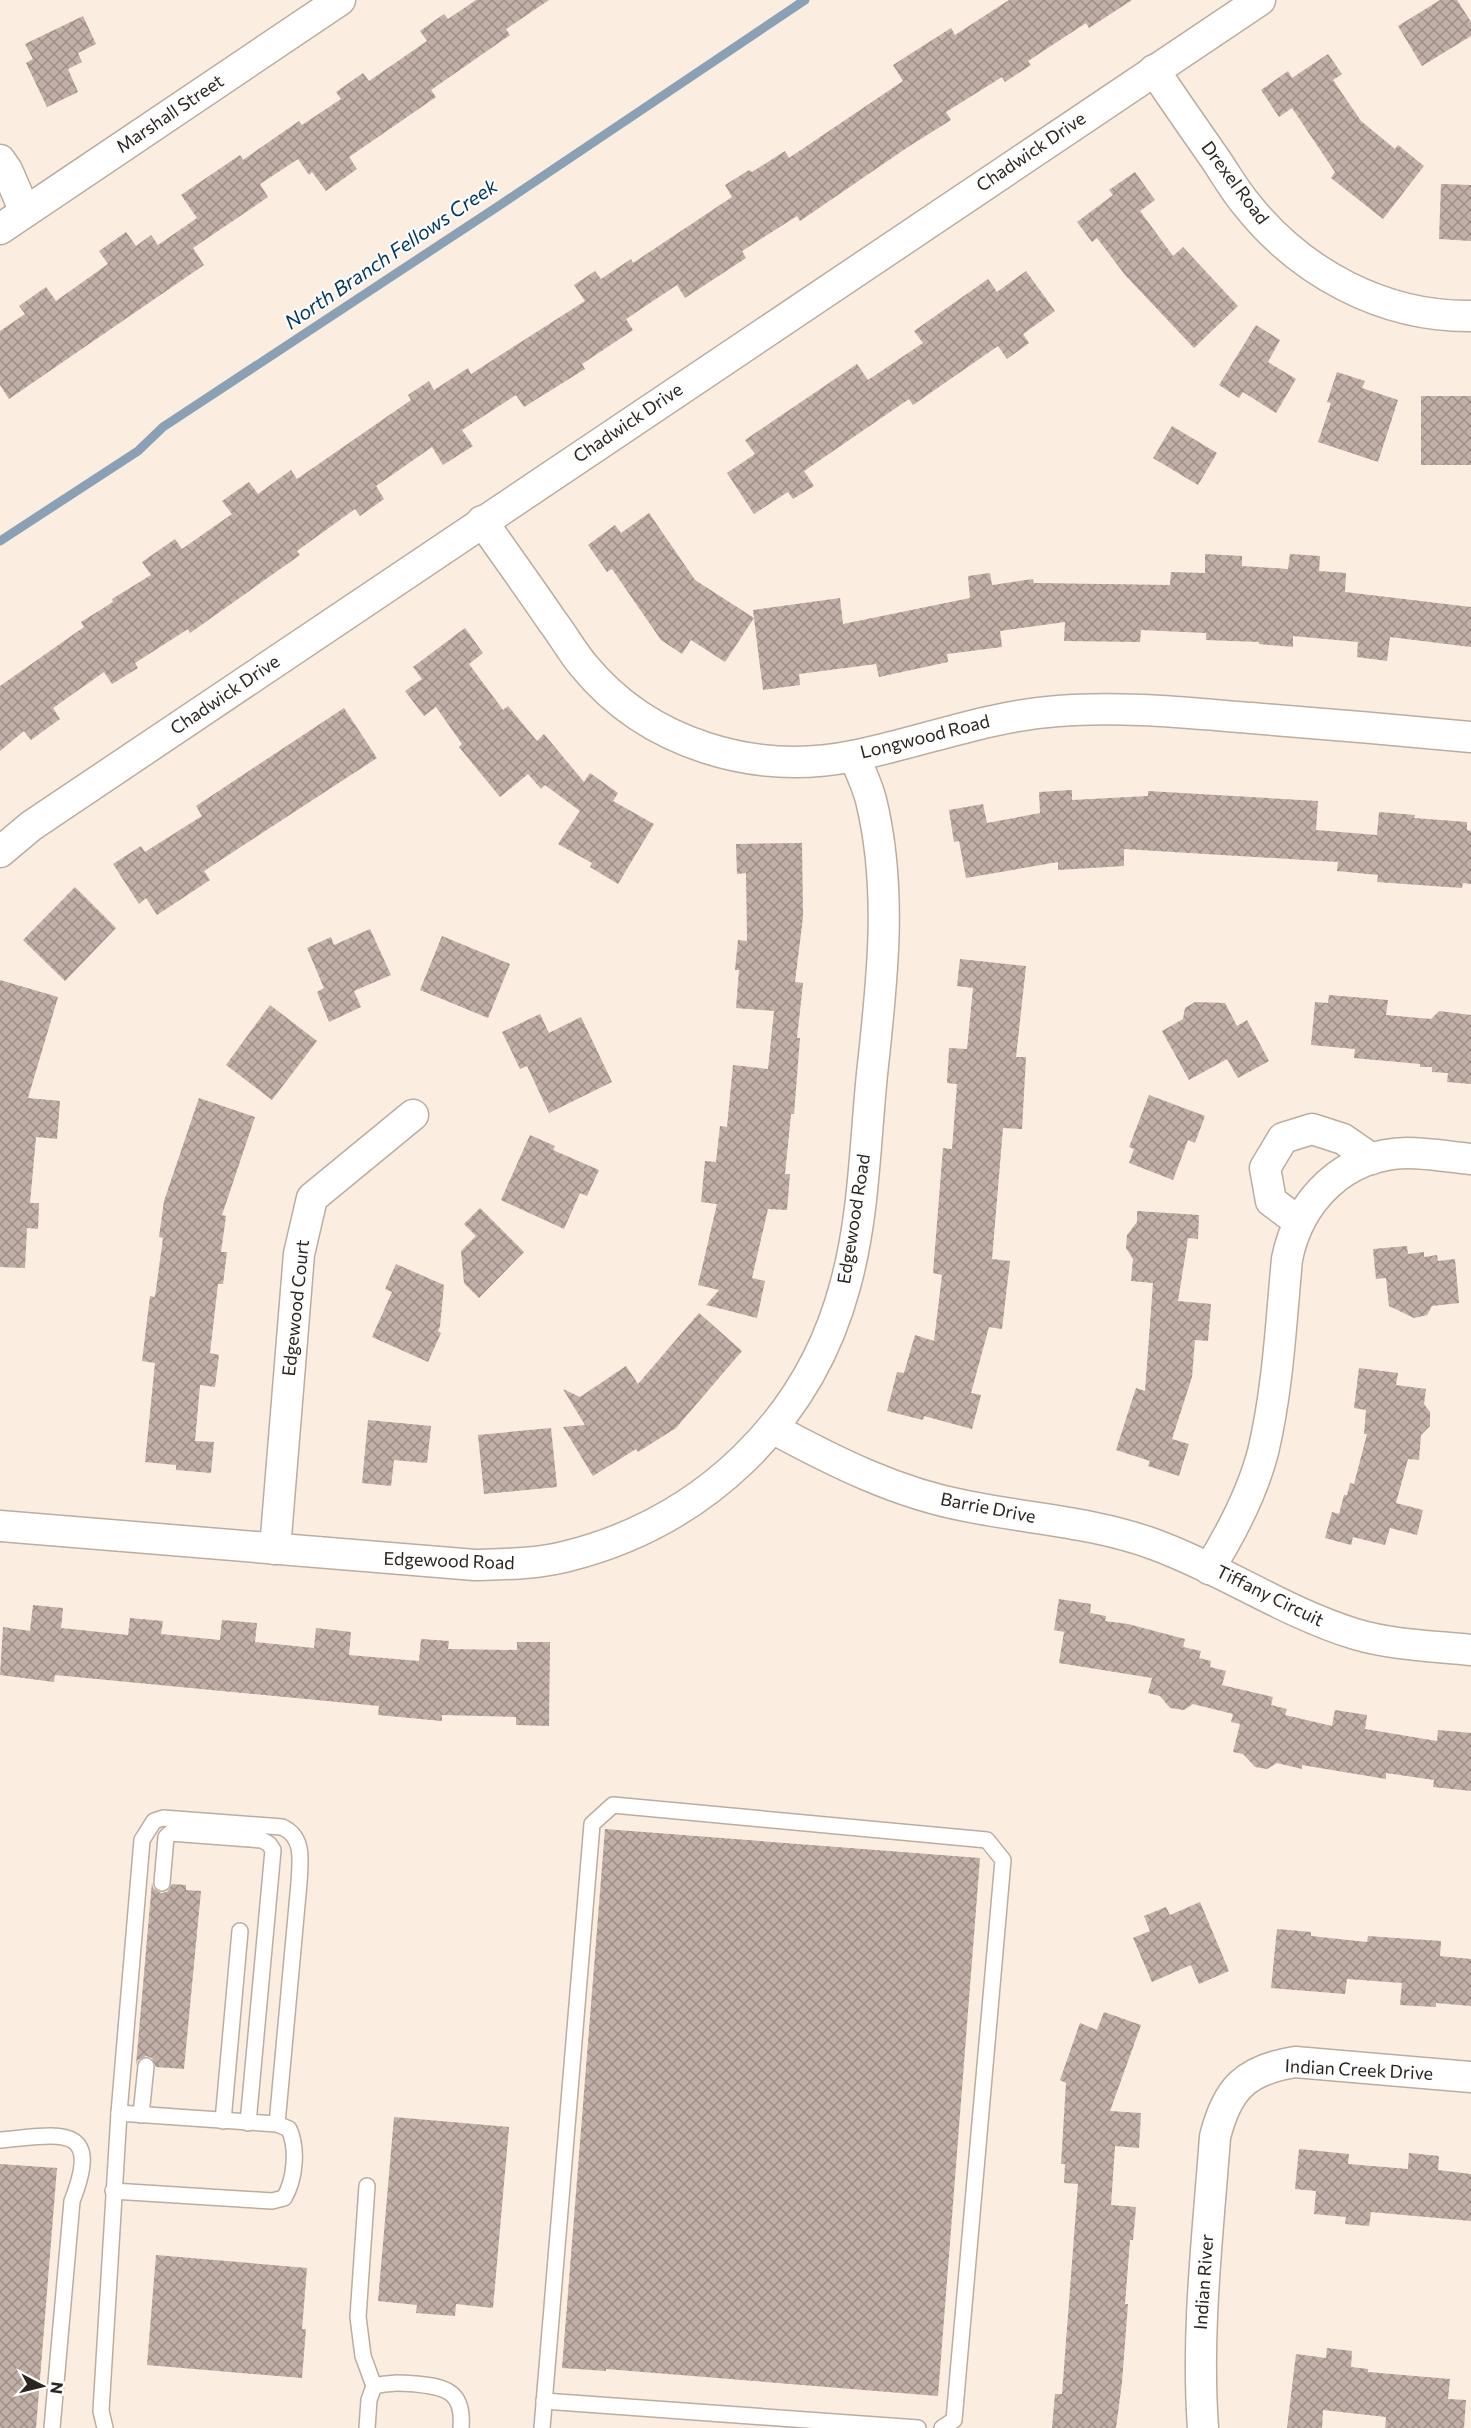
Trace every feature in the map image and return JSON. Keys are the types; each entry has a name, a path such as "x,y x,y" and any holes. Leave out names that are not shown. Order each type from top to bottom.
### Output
{"street":[{"name":"Marshall Street","path":"0,229 340,0"},
{"name":"Chadwick Drive","path":"0,852 41,819 1260,0"},
{"name":"Drexel Road","path":"1154,70 1246,204 1276,237 1301,259 1333,281 1370,298 1430,313 1471,316"},
{"path":"0,160 7,170 25,212"},
{"name":"Longwood Road","path":"482,521 584,666 611,694 642,718 685,741 712,751 741,757 794,762 854,756 1007,717 1102,709 1156,710 1471,736"},
{"name":"Edgewood Road","path":"0,1526 475,1565 522,1564 567,1556 622,1539 674,1514 730,1473 774,1429 804,1385 830,1332 845,1285 857,1225 880,999 884,921 881,858 871,801 854,756"},
{"name":"Edgewood Court","path":"275,1550 299,1254 312,1198 413,1115"},
{"path":"1299,1222 1271,1201 1265,1168 1282,1138 1312,1129 1343,1139 1372,1159"},
{"name":"Tiffany Circuit","path":"1471,1159 1409,1153 1372,1159 1354,1166 1322,1189 1299,1222 1291,1240 1287,1259 1272,1408 1263,1453 1243,1508 1209,1569 1324,1623 1354,1634 1386,1642 1471,1650"},
{"name":"Barrie Drive","path":"774,1429 839,1464 908,1491 965,1506 1055,1520 1117,1533 1156,1545 1209,1569"},
{"name":"Indian Creek Drive","path":"1215,2137 1222,2110 1233,2092 1246,2079 1276,2065 1294,2062 1471,2077"},
{"name":"Indian River","path":"1203,2428 1199,2378 1215,2137"}],"lane":[{"path":"542,2428 592,1824 613,1805 987,1840 1003,1860 954,2420 942,2428"},
{"path":"105,2428 101,2411 119,2113 142,1840 154,1821 163,1818 282,1827 289,1830 300,1848 300,1871 277,2124"},
{"path":"162,1883 166,1837 170,1833 262,1840 273,1850 248,2123"},
{"path":"223,2121 240,1931"},
{"path":"141,2115 146,2066"},
{"path":"113,2191 272,2201 284,2198 291,2187 295,2141 289,2129 277,2124 119,2113"},
{"path":"0,2140 41,2136 64,2137 75,2141 81,2148 84,2158 81,2179 72,2201 52,2428"},
{"path":"367,2186 358,2317 363,2356 374,2386 369,2400 367,2428"},
{"path":"374,2386 388,2382 442,2386 457,2399 463,2415 461,2428"},
{"path":"544,2401 918,2428"}],"building":[{"path":"476,0 549,0 506,29 510,35 431,90 436,97 349,157 357,169 326,191 312,172 309,175 298,159 260,184 268,197 193,248 204,265 9,399 0,385 0,331 25,314 19,306 46,287 56,301 108,264 99,251 126,232 136,246 151,235 158,245 197,218 181,195 240,155 243,160 299,121 302,125 341,99 336,92 363,73 369,81 427,41 420,31 444,14 448,19"},
{"path":"1009,0 1132,0 1089,28 1086,23 1028,61 1031,65 1005,82 1002,77 946,112 951,120 800,221 797,216 742,251 746,258 685,298 677,285 626,319 633,330 582,364 585,369 524,407 516,395 462,430 473,446 443,465 432,447 376,486 384,499 360,516 355,509 297,551 300,555 190,633 188,629 135,663 138,668 112,684 104,672 53,708 60,719 31,740 24,731 0,751 0,686 84,627 81,622 113,602 112,599 151,575 142,562 175,539 182,549 232,514 222,501 249,482 258,494 291,470 297,479 411,400 408,395 429,381 434,390 468,368 471,374 585,301 574,285 595,271 601,279 631,259 633,263 732,197 725,185 749,170 752,172 785,151 789,158 903,81 893,65 951,28 955,35"},
{"path":"1440,0 1457,0 1471,22 1471,36 1422,66 1398,26"},
{"path":"83,16 96,44 78,53 82,62 68,69 78,92 47,107 26,63 33,59 25,44"},
{"path":"1328,54 1342,74 1333,80 1361,121 1395,149 1398,145 1424,166 1383,219 1331,178 1335,172 1292,108 1279,117 1261,90 1288,71 1292,78"},
{"path":"1135,172 1155,200 1140,211 1173,256 1183,247 1238,306 1194,348 1125,275 1097,238 1092,242 1077,222 1113,195 1109,190"},
{"path":"1441,184 1471,185 1471,241 1439,239"},
{"path":"1026,271 1055,311 1023,334 1029,343 1007,359 998,346 913,405 909,399 804,471 814,486 793,499 788,492 754,514 727,473 755,454 745,440 857,364 868,380 923,343 914,331 988,279 997,292"},
{"path":"1256,325 1280,340 1268,362 1296,379 1276,413 1243,392 1239,398 1219,385"},
{"path":"1337,372 1365,381 1362,388 1398,400 1378,462 1318,442 1331,403 1327,402"},
{"path":"1421,396 1471,396 1471,465 1421,465"},
{"path":"1172,426 1217,453 1198,485 1153,458"},
{"path":"649,513 695,580 754,618 725,662 691,640 682,654 661,640 612,569 607,572 588,545 615,525 621,533"},
{"path":"1205,554 1242,556 1242,566 1288,569 1290,554 1320,556 1319,571 1346,573 1345,592 1471,607 1471,647 1390,637 1387,661 1357,657 1358,642 1293,636 1293,647 1259,644 1259,642 1206,640 1206,633 1141,630 1140,642 1064,641 1065,622 1000,631 1002,647 947,654 948,662 879,677 876,664 799,674 800,685 763,690 753,610 840,598 843,624 970,598 968,576 990,573 992,585 1033,579 1034,583 1170,585 1171,572 1205,573"},
{"path":"465,628 483,653 469,664 503,710 508,706 537,741 544,734 584,782 590,773 618,793 613,801 654,824 618,884 590,867 592,863 558,844 580,811 545,785 541,789 528,774 500,797 459,747 462,744 436,707 424,716 405,691 422,679 413,667"},
{"path":"344,708 377,758 204,871 210,880 157,915 146,898 139,904 113,864 141,846 145,852 202,816 196,806"},
{"path":"1072,790 1072,800 1148,796 1148,791 1318,801 1316,830 1377,835 1379,812 1415,815 1414,818 1467,822 1467,830 1471,831 1471,884 1463,883 1462,888 1377,882 1378,875 1337,871 1338,862 1124,849 1124,866 1058,870 1058,862 966,878 959,841 954,842 949,810 983,804 987,823 1040,813 1039,792"},
{"path":"802,843 803,917 795,982 803,983 797,1038 800,1038 794,1114 791,1114 785,1174 790,1174 787,1210 768,1209 752,1278 765,1281 757,1318 706,1305 719,1290 698,1285 717,1204 701,1202 705,1161 716,1162 720,1126 727,1127 733,1065 768,1069 774,1011 736,1008 739,970 735,970 738,940 747,941 746,873 737,874 736,844"},
{"path":"75,887 116,928 65,981 23,940"},
{"path":"370,929 391,975 354,991 361,1007 329,1022 317,992 324,988 307,948 331,937 334,945"},
{"path":"442,936 510,964 488,1018 420,990"},
{"path":"960,959 1026,966 1016,1057 1026,1057 1022,1129 1003,1128 992,1259 1010,1261 1002,1329 989,1327 971,1393 981,1395 972,1429 924,1416 923,1420 887,1411 897,1372 904,1373 915,1335 934,1341 942,1275 933,1273 943,1148 952,1149 957,1084 947,1083 949,1048 967,1049 973,988 957,986"},
{"path":"0,980 58,997 28,1098 60,1101 57,1139 36,1137 30,1203 39,1203 38,1229 27,1228 25,1268 0,1267"},
{"path":"1329,995 1388,1000 1386,1015 1431,1019 1439,1011 1471,1015 1471,1084 1447,1082 1448,1073 1432,1072 1432,1067 1420,1067 1420,1064 1354,1058 1355,1049 1311,1045 1315,1002 1328,1003"},
{"path":"1195,1002 1225,1003 1237,1026 1247,1020 1269,1061 1238,1078 1227,1059 1189,1080 1162,1031 1183,1019 1185,1008"},
{"path":"270,1005 317,1041 272,1100 226,1065"},
{"path":"540,1014 549,1033 581,1017 612,1082 549,1113 527,1066 520,1069 502,1032"},
{"path":"1149,1095 1205,1116 1195,1143 1188,1140 1173,1180 1129,1163 1134,1149 1129,1147"},
{"path":"199,1098 255,1117 222,1215 226,1216 221,1252 227,1252 223,1284 218,1284 210,1353 219,1355 215,1387 200,1385 195,1441 214,1442 211,1473 176,1470 176,1465 145,1462 155,1363 142,1361 150,1296 155,1297 163,1238 159,1237 164,1201"},
{"path":"530,1135 555,1146 553,1150 599,1170 587,1196 580,1193 564,1229 501,1200"},
{"path":"480,1208 524,1252 479,1298 464,1283 461,1251 476,1236 464,1224"},
{"path":"1137,1211 1199,1215 1198,1239 1188,1238 1178,1301 1211,1304 1208,1341 1195,1340 1192,1377 1172,1439 1189,1444 1179,1476 1148,1466 1150,1461 1116,1450 1136,1388 1145,1391 1153,1283 1131,1281 1133,1259 1126,1248 1127,1235 1137,1222"},
{"path":"1407,1246 1408,1254 1424,1252 1424,1257 1437,1255 1438,1261 1455,1259 1459,1303 1432,1306 1427,1315 1414,1318 1389,1306 1386,1278 1376,1279 1373,1249"},
{"path":"396,1264 444,1285 438,1331 441,1333 428,1362 372,1337 392,1292 385,1289"},
{"path":"699,1313 742,1351 676,1428 638,1452 636,1449 593,1476 563,1427 585,1425 563,1389 580,1397 626,1366 638,1384"},
{"path":"1359,1368 1398,1373 1396,1385 1426,1389 1424,1404 1430,1412 1430,1426 1421,1435 1419,1460 1408,1459 1396,1503 1423,1510 1417,1535 1390,1528 1385,1545 1353,1537 1351,1545 1325,1538 1332,1512 1339,1514 1350,1483 1354,1484 1367,1434 1364,1434 1366,1410 1354,1408"},
{"path":"368,1420 431,1426 427,1463 394,1460 391,1486 362,1483"},
{"path":"551,1428 557,1487 484,1494 478,1435"},
{"path":"1059,1599 1091,1604 1090,1613 1106,1616 1105,1621 1128,1624 1185,1639 1183,1647 1201,1651 1199,1658 1211,1661 1210,1667 1226,1671 1222,1685 1273,1697 1271,1705 1287,1709 1285,1715 1332,1726 1335,1710 1367,1715 1365,1729 1437,1741 1438,1730 1471,1733 1471,1791 1433,1787 1434,1780 1386,1773 1386,1779 1302,1765 1302,1769 1277,1763 1267,1769 1255,1767 1243,1754 1233,1752 1240,1724 1231,1722 1233,1714 1193,1704 1184,1710 1170,1708 1160,1696 1148,1693 1152,1678 1059,1663 1064,1632 1054,1630"},
{"path":"33,1605 63,1608 61,1628 128,1635 130,1618 163,1621 161,1634 220,1640 222,1620 257,1623 255,1642 314,1648 316,1628 351,1632 349,1655 419,1661 421,1639 449,1641 448,1649 517,1650 517,1642 550,1642 549,1726 516,1725 516,1717 442,1715 442,1721 378,1715 379,1706 55,1675 54,1682 0,1675 3,1627 30,1631"},
{"path":"605,1829 980,1858 938,2396 606,2369 606,2371 562,2368"},
{"path":"152,1882 153,1888 161,1893 167,1892 172,1884 186,1885 186,1890 201,1891 184,2069 156,2067 152,2058 146,2056 138,2060 136,2065"},
{"path":"1200,1902 1229,1971 1199,1984 1191,1965 1152,1982 1133,1938 1150,1931 1144,1916 1166,1907 1170,1915"},
{"path":"1277,1929 1311,1932 1311,1936 1367,1942 1368,1936 1441,1941 1440,1956 1471,1959 1471,2006 1436,2003 1436,2007 1400,2005 1402,1983 1347,1979 1345,1994 1271,1988"},
{"path":"1104,2012 1141,2025 1110,2111 1141,2113 1139,2148 1115,2146 1111,2205 1136,2207 1133,2240 1130,2240 1122,2382 1116,2428 1052,2428 1055,2394 1062,2394 1078,2184 1064,2183 1065,2164 1061,2164 1066,2083 1060,2080 1080,2023 1097,2030"},
{"path":"394,2117 509,2127 493,2308 456,2304 455,2316 416,2313 417,2305 378,2301"},
{"path":"1299,2149 1349,2154 1348,2164 1408,2169 1409,2153 1439,2156 1438,2170 1471,2174 1471,2221 1371,2212 1369,2226 1345,2224 1346,2217 1314,2214 1316,2191 1295,2189"},
{"path":"0,2164 57,2168 36,2428 0,2428"},
{"path":"156,2255 307,2268 302,2329 306,2329 302,2378 147,2365"},
{"path":"1327,2348 1352,2351 1351,2367 1368,2369 1368,2372 1450,2379 1448,2399 1466,2400 1464,2428 1385,2428 1386,2417 1323,2410 1322,2428 1287,2428 1296,2354 1326,2358"}],"waterway":[{"name":"North Branch Fellows Creek","path":"0,541 138,451 163,427 805,0"}]}
